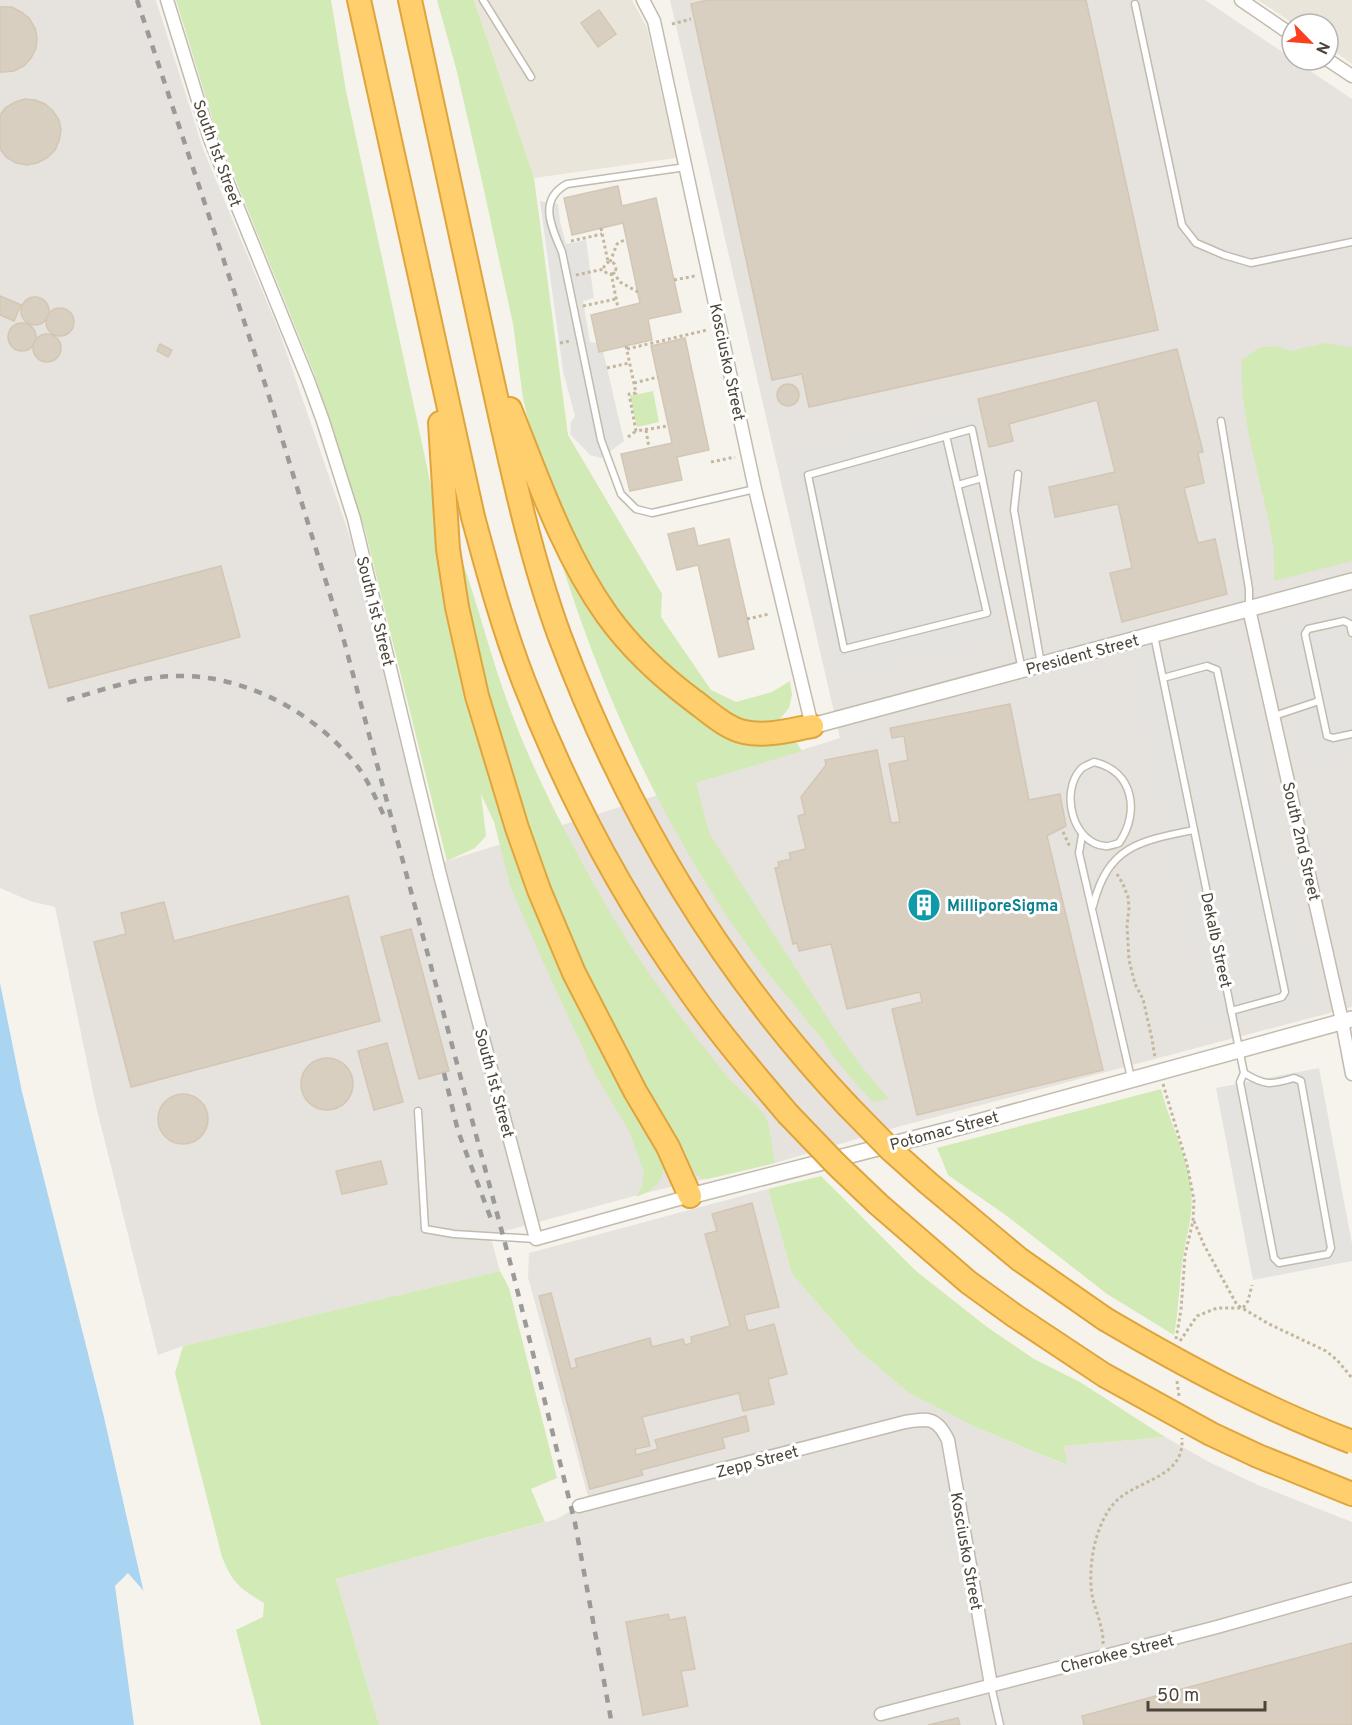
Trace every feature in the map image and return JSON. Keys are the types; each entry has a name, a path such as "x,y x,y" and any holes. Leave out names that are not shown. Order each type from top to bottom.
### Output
{"highway":[{"path":"358,0 473,517 495,599 524,681 558,762 598,842 640,916 688,990 788,1114 878,1204 968,1282 1104,1375 1211,1434 1258,1456 1352,1494"},
{"path":"410,0 487,356 526,523 559,634 590,714 625,788 666,864 713,937 762,1005 815,1070 890,1149 974,1224 1019,1259 1106,1319 1216,1382 1352,1442"},
{"path":"435,347 448,549 455,596 477,696 499,772 539,890 574,973 635,1090 668,1147 690,1196"},
{"path":"487,356 574,561 608,616 627,639 678,689 725,723 741,731 755,734 774,733 812,726"}],"street":[{"name":"South 1st Street","path":"167,0 210,139 312,390 354,519 440,875 536,1239"},
{"name":"Kosciusko Street","path":"643,0 654,21 756,489 812,726"},
{"path":"1241,0 1280,27"},
{"name":"President Street","path":"812,726 1352,581"},
{"name":"South 2nd Street","path":"1250,609 1347,1020 1352,1074"},
{"name":"Potomac Street","path":"536,1239 690,1196 956,1128 1347,1020"},
{"name":"Zepp Street","path":"579,1506 905,1422 922,1419 935,1421"},
{"name":"Kosciusko Street","path":"935,1421 943,1429 948,1440 991,1685"},
{"name":"Cherokee Street","path":"881,1714 1100,1658 1352,1589"}],"lane":[{"path":"483,0 531,77"},
{"path":"1135,4 1182,225 1196,243 1251,263 1352,242"},
{"path":"686,167 567,184 556,191 549,207 551,224 562,252 601,440 618,489 636,509 652,513 756,489"},
{"path":"1221,421 1249,589 1250,609"},
{"path":"946,436 987,613 844,649 808,475 946,436 972,429 1022,670"},
{"path":"1018,474 1014,510 1042,665"},
{"path":"958,485 982,477"},
{"path":"1352,633 1350,624 1344,621 1308,629 1305,634 1327,736 1333,738 1352,734"},
{"name":"Dekalb Street","path":"1154,635 1240,1049 1244,1073 1240,1082 1274,1258 1279,1263 1328,1254 1331,1248 1301,1081 1294,1078 1273,1084 1259,1082 1244,1073"},
{"path":"1162,678 1207,666 1217,670 1285,992 1282,997 1232,1011"},
{"path":"1274,716 1319,701"},
{"path":"1094,762 1106,765 1117,773 1127,788 1132,810 1128,830 1119,843 1106,847 1092,842 1082,835 1077,826 1071,796 1074,781 1082,769 1094,762"},
{"path":"1093,910 1097,892 1108,868 1126,851 1156,838 1194,830"},
{"path":"1082,835 1079,853 1131,1078"},
{"path":"1119,843 1126,851"},
{"path":"417,1111 425,1228 454,1234 536,1239"},
{"path":"991,1685 1000,1725"}],"path":[{"path":"672,24 690,19"},
{"path":"601,228 609,262 616,267 612,273 618,308"},
{"path":"571,241 602,234"},
{"path":"604,269 604,265 609,262 617,244 626,239"},
{"path":"567,277 604,269"},
{"path":"604,269 607,273 612,273 624,285 638,292"},
{"path":"674,280 695,276"},
{"path":"573,308 616,299"},
{"path":"636,431 629,394 636,393 626,348 707,330"},
{"path":"607,368 629,363"},
{"path":"634,383 658,377"},
{"path":"628,437 636,431 668,426"},
{"path":"646,430 649,448"},
{"path":"711,462 735,457"},
{"path":"747,619 769,614"},
{"path":"1063,832 1072,849 1079,853"},
{"path":"1108,868 1117,874 1128,897 1129,960 1135,984 1143,999 1154,1055 1191,1181 1194,1221 1185,1255 1181,1310 1175,1347 1197,1316 1217,1308 1243,1308"},
{"path":"1194,1221 1238,1305 1269,1324 1326,1351 1352,1378"},
{"path":"1243,1308 1248,1301 1252,1284"},
{"path":"1177,1380 1179,1402"},
{"path":"1100,1658 1103,1641 1092,1594 1091,1579 1092,1563 1100,1529 1111,1506 1121,1495 1162,1475 1171,1468 1180,1456 1181,1435"}],"shaded area":[{"path":"0,0 156,0 203,149 279,331 350,537 430,863 447,861 840,738 670,0 1205,0 1280,51 1280,72 1312,72 1352,99 1352,1007 901,1126 775,1163 649,1192 490,1235 500,1271 183,1346 158,1355 96,1106 55,907 30,901 0,888"},
{"path":"474,0 632,0 647,28 676,158 534,178"},
{"path":"1258,0 1352,0 1352,64 1340,56 1340,12 1280,12 1280,15"},
{"path":"540,201 558,204 566,244 586,240 594,298 583,301 590,342 597,343 599,352 603,351 624,441 601,458 590,455 570,434 571,422 575,416 563,371"},
{"path":"975,414 981,440 960,445 1004,636 837,675 788,458"},
{"path":"1352,608 1352,754 1307,763 1278,624"},
{"path":"1238,646 1312,1001 1210,1023 1136,668"},
{"path":"1319,1068 1352,1244 1352,1261 1253,1280 1216,1088"},
{"path":"768,1189 792,1274 857,1349 909,1393 975,1427 1066,1465 1064,1446 1165,1437 1209,1462 1258,1485 1352,1522 1352,1725 379,1725 336,1579 557,1519 589,1500 528,1277 529,1253"}],"green space":[{"path":"176,0 331,0 346,91 426,462 482,741 663,1159 663,1173 658,1183 649,1191 636,1197 642,1187 644,1172 629,1131 595,1074 545,966 511,888 494,822 481,794 486,836 475,848 447,861 365,530 314,373 217,134"},
{"path":"437,0 474,0 534,178 568,435 662,594 661,617 711,690 736,702 772,692 790,681 792,695 789,708 780,719 766,726 737,721 657,661 595,585 542,467 531,432 523,398 513,324 480,172 456,68"},
{"path":"1326,343 1352,348 1352,561 1274,581 1273,544 1244,405 1242,360 1259,348 1277,346 1290,351"},
{"path":"653,391 659,422 637,427 630,396"},
{"path":"551,529 572,570 701,714 794,739 802,751 696,783 709,833 830,1022 861,1066 889,1099 873,1102 840,1064 749,948 680,840 629,740 607,688 568,583"},
{"path":"460,554 510,709 559,819 617,924 655,982 726,1075 763,1113 769,1128 775,1163 702,1179 695,1173 643,1088 571,943 518,802 474,646 458,555"},
{"path":"1161,1089 1184,1157 1192,1201 1174,1335 1107,1294 1007,1216 948,1175 937,1148"},
{"path":"821,1176 916,1271 987,1327 1034,1359 1080,1382 1165,1437 1064,1446 1067,1465 975,1427 909,1393 857,1349 792,1274 768,1189"},
{"path":"500,1271 509,1288 557,1478 531,1489 545,1522 336,1579 379,1725 261,1725 236,1630 263,1617 264,1603 238,1585 222,1557 175,1373 183,1346"}],"water":[{"path":"0,983 22,1092 103,1413 174,1725 0,1725"}],"pier":[{"path":"128,1573 148,1596 177,1725 134,1725 115,1586"}],"building":[{"path":"707,0 1086,0 1158,330 809,407 802,374 772,380 691,4"},
{"path":"0,7 12,7 21,12 29,18 35,28 36,48 24,66 14,71 0,72"},
{"path":"599,10 616,34 598,47 581,23"},
{"path":"25,99 45,104 59,120 61,130 55,150 47,158 27,165 16,163 6,157 0,149 0,115 5,108"},
{"path":"618,186 622,206 656,198 681,312 648,319 652,340 599,352 591,315 640,303 623,223 572,235 564,198"},
{"path":"0,296 21,305 14,321 0,315"},
{"path":"35,297 45,301 49,311 45,321 35,325 25,321 21,311 25,301"},
{"path":"60,308 70,312 74,322 70,332 60,336 50,332 46,322 50,312"},
{"path":"22,323 32,327 36,337 32,347 22,351 12,347 8,337 12,327"},
{"path":"47,334 57,338 61,348 57,358 47,362 37,358 33,348 37,338"},
{"path":"685,338 709,450 677,457 682,480 630,491 621,454 672,443 651,346"},
{"path":"160,344 172,350 168,357 157,351"},
{"path":"1177,349 1203,452 1198,453 1204,483 1184,488 1198,543 1215,539 1227,594 1122,622 1110,573 1132,568 1118,504 1055,517 1049,487 1115,472 1097,400 1009,424 1013,441 989,447 978,399"},
{"path":"788,384 796,387 799,395 796,403 788,406 780,403 777,395 780,387"},
{"path":"694,528 698,546 729,539 754,649 719,657 698,565 677,570 668,534"},
{"path":"221,566 240,637 49,688 30,616"},
{"name":"MilliporeSigma","path":"1010,704 1029,800 1060,794 1066,826 1047,836 1103,1070 917,1115 892,1009 922,1002 920,992 847,1009 831,944 799,951 797,943 793,944 775,868 779,867 778,862 791,859 789,853 806,849 798,816 805,814 801,797 826,765 825,760 877,750 891,823 900,822 889,764 908,760 904,736 892,738 890,728"},
{"path":"348,896 380,1021 131,1087 94,942 126,934 121,913 164,902 174,941"},
{"path":"411,929 449,1071 419,1079 381,937"},
{"path":"387,1043 403,1102 374,1110 358,1051"},
{"path":"327,1058 337,1060 345,1066 351,1074 353,1084 351,1094 345,1102 337,1108 327,1110 317,1108 309,1102 303,1094 301,1084 303,1074 309,1066 317,1060"},
{"path":"188,1094 201,1101 207,1109 207,1129 201,1137 193,1143 178,1144 165,1137 159,1129 158,1114 165,1101 173,1095"},
{"path":"381,1161 387,1184 342,1194 336,1171"},
{"path":"752,1203 779,1307 744,1315 748,1331 774,1324 787,1374 768,1379 774,1404 743,1411 739,1393 642,1417 650,1446 635,1449 636,1455 658,1449 655,1440 746,1416 749,1431 722,1438 725,1448 641,1470 643,1475 590,1489 539,1296 551,1293 571,1369 577,1367 575,1359 650,1338 652,1347 683,1339 685,1345 692,1343 691,1337 730,1326 705,1234 717,1231 712,1214"},
{"path":"668,1614 670,1620 685,1617 695,1669 681,1671 688,1706 643,1715 626,1622"},
{"path":"1352,1643 1352,1725 1084,1725 1082,1716"},
{"path":"958,1718 960,1725 928,1725"}],"railway":[{"path":"137,0 268,393 343,637 514,1277 575,1523 612,1725"},
{"path":"67,700 122,684 150,678 178,676 203,677 252,690 298,713 319,727 337,744 363,775 385,818"},
{"path":"444,1073 458,1131 491,1219"}],"place":[{"name":"MilliporeSigma","path":"924,905"}]}
